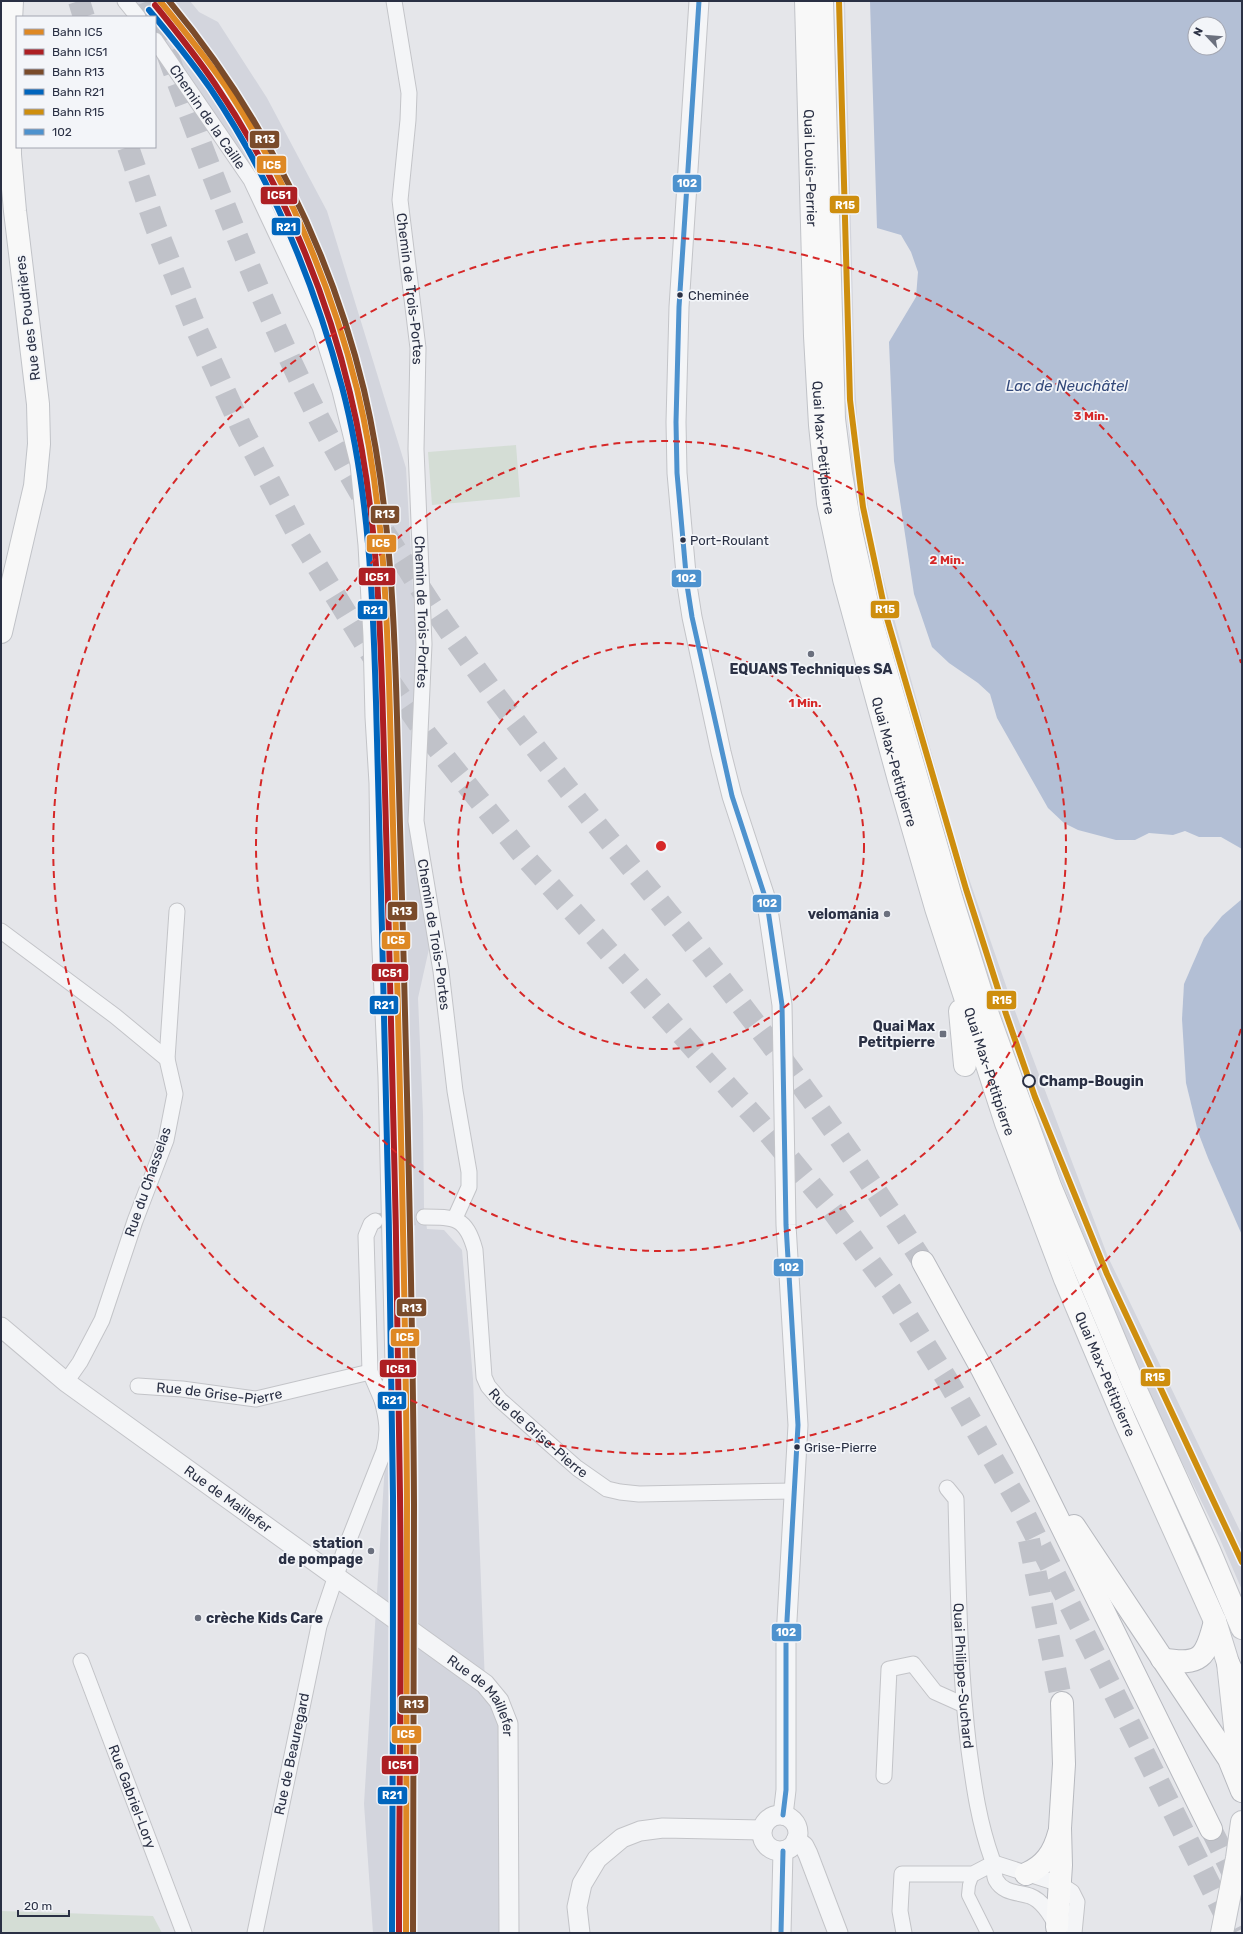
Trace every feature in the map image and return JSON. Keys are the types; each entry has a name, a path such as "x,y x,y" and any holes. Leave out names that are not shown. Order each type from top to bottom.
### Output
{"main road":[{"name":"Rue des Poudrières","path":"1,632 35,486 40,444 38,404 15,211 10,155 9,61 12,1"},
{"name":"Quai Louis-Perrier","path":"806,1 815,336"},
{"path":"822,1 834,418 841,474 851,532 870,616 954,908 988,1016 1025,1118 1050,1186 1135,1388 1209,1550 1241,1627"},
{"name":"Quai Max-Petitpierre","path":"815,336 822,456 828,503 844,579 899,780 957,972 1006,1123 1065,1279 1125,1421 1215,1621 1228,1663 1242,1784"},
{"path":"957,972 965,1065"},
{"path":"923,1262 982,1369 1025,1452 1211,1829"},
{"path":"1025,1452 1229,1760 1242,1791"},
{"path":"1162,1659 1190,1662 1200,1656 1210,1644 1215,1621"},
{"path":"1228,1663 1242,1692"},
{"path":"1062,1702 1064,1764 1060,1828 1060,1884 1063,1931"},
{"path":"1222,1933 1237,1858 1242,1822"},
{"path":"1026,1874 1035,1870 1045,1862 1057,1842 1060,1828"}],"street":[{"path":"125,1 137,16"},
{"name":"Chemin de Trois-Portes","path":"394,1 409,93 408,120 400,200 418,348 416,449 424,644 416,820 441,971 455,1091 469,1172 469,1187 455,1218"},
{"path":"699,1 679,307 676,422 678,492 687,585 697,639 732,796 767,903 782,1006 786,1225 798,1425 786,1638 786,1790 783,1815"},
{"name":"Chemin de la Caille","path":"156,41 251,180 320,327 340,391 358,464 366,545 371,636 373,718 377,783 379,929 387,1092 393,1365 392,1378 382,1400"},
{"name":"Rue du Chasselas","path":"66,1382 80,1362 102,1320 135,1221 166,1140 175,1094 166,1059 177,912"},
{"path":"1,931 115,1016 166,1059"},
{"path":"424,1217 455,1218"},
{"name":"Rue de Grise-Pierre","path":"455,1218 467,1229 475,1250 484,1377 488,1386 500,1400 576,1468 607,1488 620,1492 639,1494 794,1491"},
{"path":"336,1577 344,1552 384,1452 388,1436 387,1420 382,1400 370,1372 366,1236 372,1224 375,1222"},
{"name":"Rue de Maillefer","path":"1,1327 66,1382 485,1684 498,1701 508,1724 509,1933"},
{"name":"Rue de Grise-Pierre","path":"138,1386 182,1389 256,1399 370,1372"},
{"name":"Quai Philippe-Suchard","path":"947,1488 956,1499 964,1705 979,1818 994,1863 995,1879 1001,1887 1012,1893 1031,1896 1041,1903 1052,1915 1063,1931"},
{"name":"Rue de Beauregard","path":"254,1933 319,1626 336,1577"},
{"name":"Rue Gabriel-Lory","path":"82,1661 184,1933"},
{"path":"884,1776 889,1669 913,1664 935,1692 964,1705"},
{"path":"781,1933 790,1845 797,1827 789,1817 783,1815 769,1818 762,1830 764,1841 767,1846 772,1849 790,1845 804,1846 818,1878 838,1933"},
{"path":"580,1933 577,1907 582,1884 597,1859 622,1838 640,1831 663,1828 762,1830"},
{"path":"904,1933 900,1911 902,1874 973,1874 994,1863 1060,1884"},
{"path":"973,1874 968,1885 968,1895 987,1933"},
{"path":"818,1878 816,1892 828,1933"}],"shaded area":[{"path":"125,1 190,1 199,12 218,22 267,98 327,211 406,468 416,641 411,817 429,949 418,998 423,1114 424,1208 427,1229 444,1230 462,1250 473,1379 485,1684 499,1701 509,1933 373,1933 364,1804 385,1463 388,1389 366,545 340,391 251,180 156,41 156,16 137,16"},
{"path":"835,1 845,1 855,381 858,434 872,533 890,604 956,841 1012,1003 1108,1257 1242,1535 1242,1590 1219,1537 1146,1389 1051,1155 988,978 926,775 880,606 861,530 854,484 844,383"},
{"path":"516,445 520,497 432,505 428,452"},
{"path":"1,1911 153,1916 162,1933 1,1933"}],"water":[{"name":"Lac de Neuchâtel","path":"870,1 1242,1 1242,849 1221,837 1199,837 1185,831 1173,835 1149,833 1135,840 1116,840 1078,830 1064,823 1048,808 997,718 990,694 978,683 949,663 932,647 914,594 894,461 889,342 916,297 918,272 911,252 901,235 877,228"},
{"path":"1242,899 1242,1235 1198,1132 1186,1083 1182,1019 1184,984 1204,938 1222,916"}],"tunnel":[{"path":"79,1 84,16"},
{"path":"148,1 154,16"},
{"path":"156,24 190,116 246,258 286,351 331,441 381,527 443,622 480,674 557,776 717,974 771,1044 849,1152 923,1262"},
{"path":"128,148 155,225 195,326 242,429 298,535 375,660 426,734 524,856 760,1123 832,1210 892,1292 946,1378 1022,1509 1234,1933"},
{"path":"377,1221 424,1217"},
{"path":"1029,1540 1062,1703"},
{"path":"1211,1829 1242,1892"}],"rail line":[{"name":"IC5","path":"160,1 227,88 269,159 304,233 334,310 346,350 357,389 373,470 382,551 389,675 400,1077 407,1504 406,1933"},
{"name":"R13","path":"169,1 203,44 234,89 263,136 289,184 312,234 350,337 364,390 385,511 392,593 396,676 413,1362 413,1933"},
{"name":"R15","path":"839,1 850,400 863,507 886,615 966,889 1006,1014 1035,1097 1107,1274 1242,1562"},
{"name":"IC51","path":"155,5 201,64 238,119 259,156 296,232 313,272 340,353 359,433 366,474 375,555 382,678 396,1216 401,1550 399,1933"},
{"name":"R21","path":"149,10 154,16"},
{"name":"R21","path":"156,19 203,78 232,122 271,194 288,232 318,309 342,387 351,426 364,504 371,583 375,663 389,1213 393,1496 392,1933"}],"transit line":[{"name":"102","path":"699,1 679,307 676,422 677,473 687,585 692,617 732,796 767,903 782,1005 786,1225 798,1425 786,1638 786,1790 783,1815"},
{"name":"102","path":"781,1933 783,1851"}],"place":[{"name":"Cheminée","path":"680,295"},
{"name":"Port-Roulant","path":"683,540"},
{"name":"EQUANS Techniques SA","path":"811,654"},
{"name":"velomania","path":"887,914"},
{"name":"Quai Max Petitpierre","path":"943,1034"},
{"name":"Champ-Bougin","path":"1029,1081"},
{"name":"Grise-Pierre","path":"797,1447"},
{"name":"station de pompage","path":"371,1551"},
{"name":"crèche Kids Care","path":"198,1618"}]}
